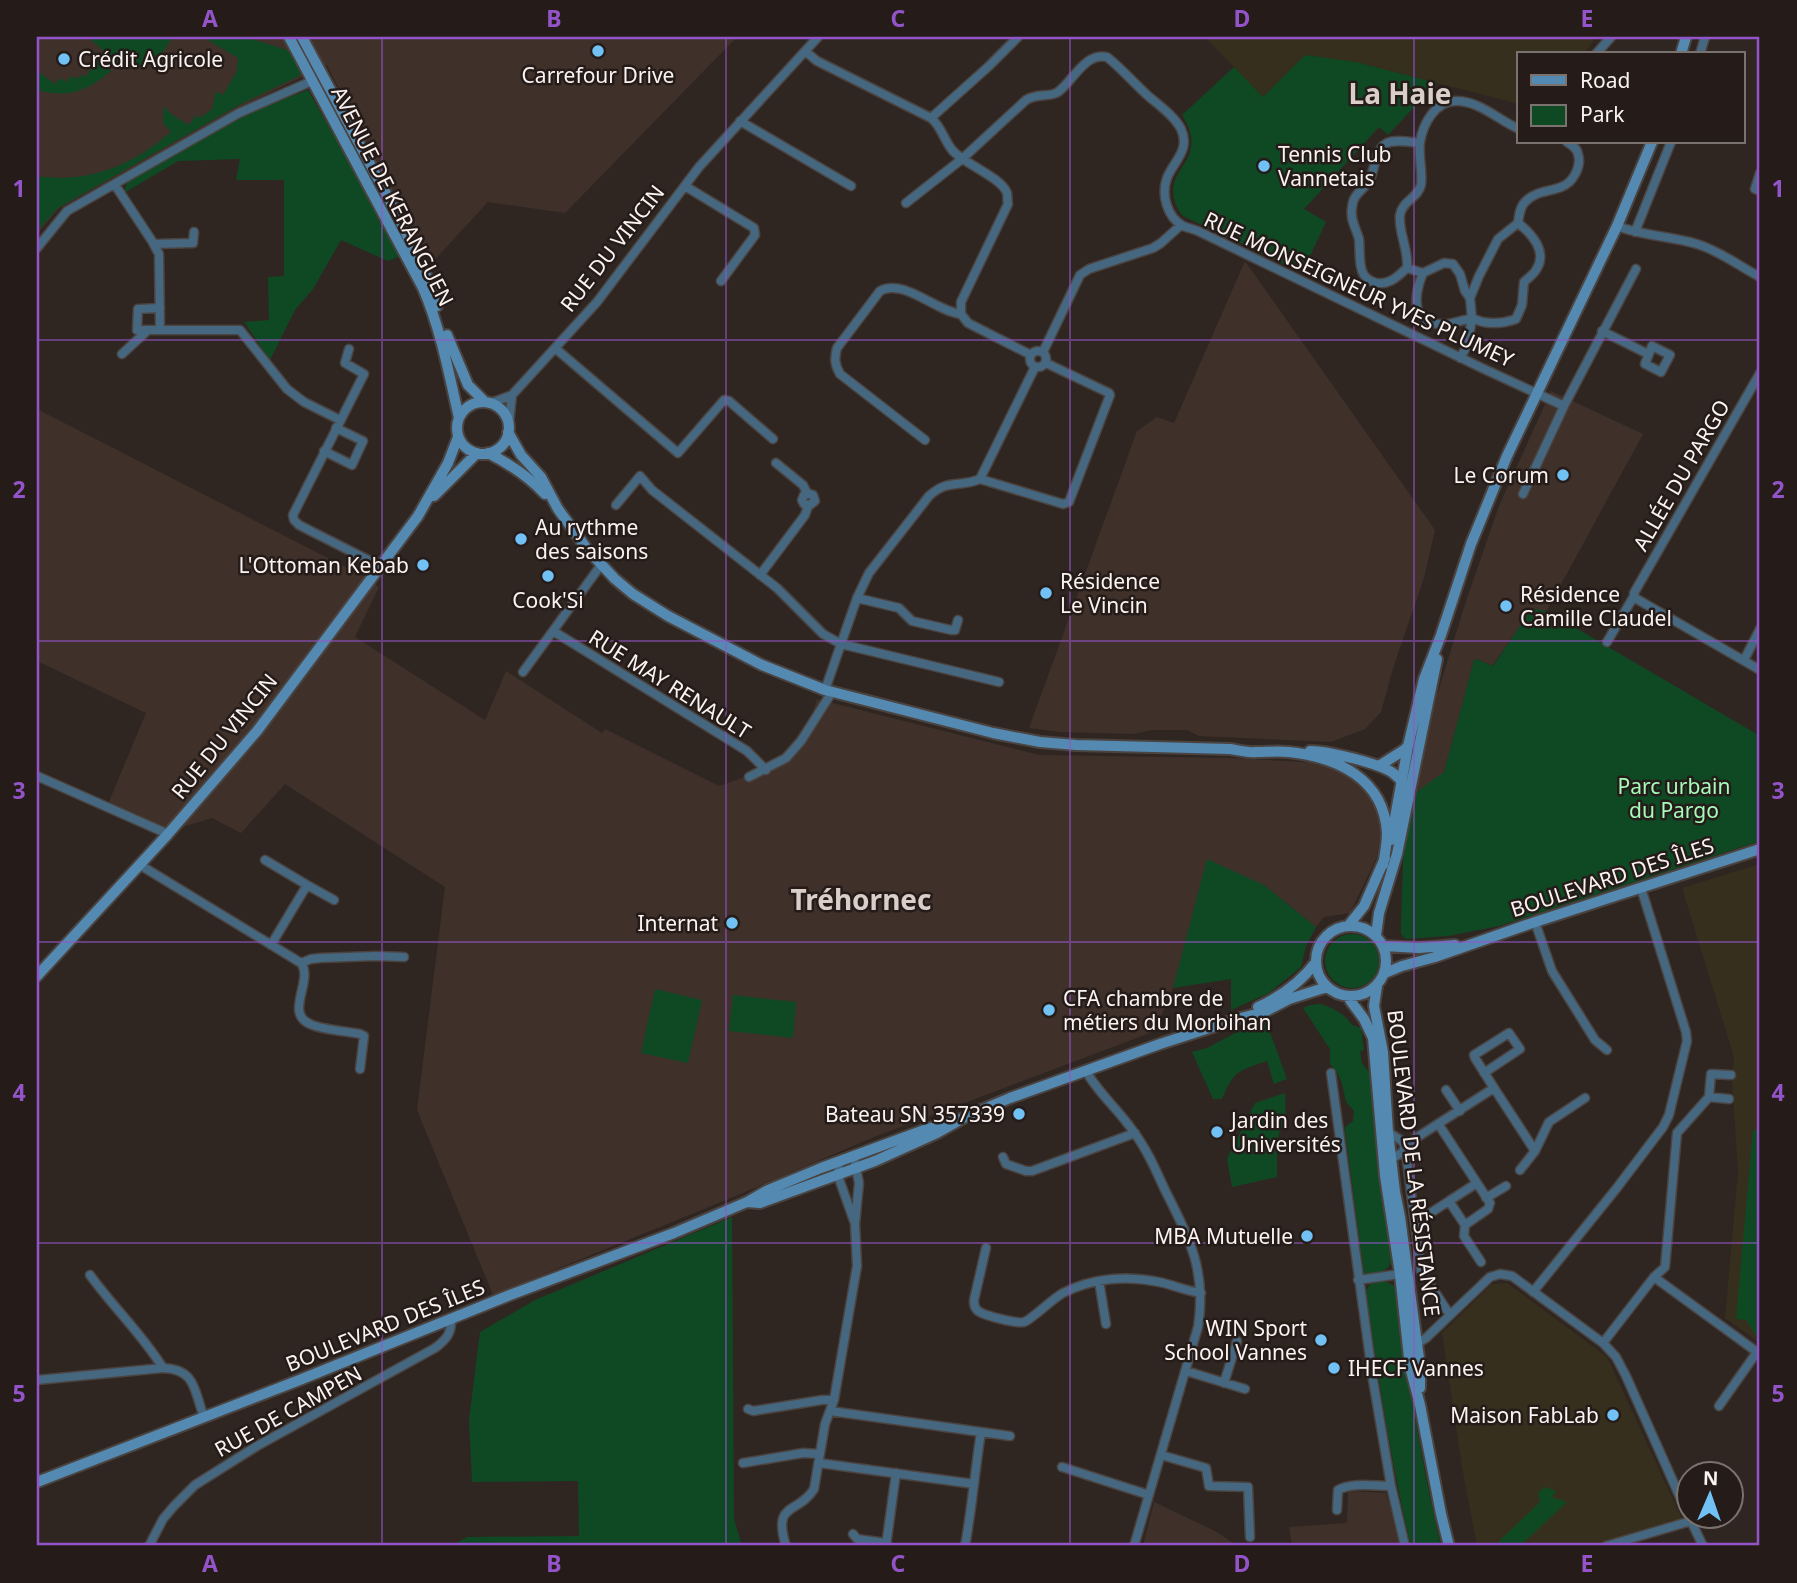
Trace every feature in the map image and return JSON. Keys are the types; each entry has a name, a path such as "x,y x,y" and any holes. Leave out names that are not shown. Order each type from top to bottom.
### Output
{"main road":[{"name":"AVENUE DE KERANGUEN","path":"289,37 389,221 428,300 443,346 459,418"},
{"name":"AVENUE DE KERANGUEN","path":"302,37 404,227 430,284 450,345 468,385 488,403"},
{"path":"1348,926 1364,906 1383,865 1392,837 1408,746 1424,679 1471,544 1507,456 1617,226 1651,144"},
{"path":"558,509 541,477 521,454 502,410 488,403 469,406 457,424 458,437 462,444 469,450 512,465 533,482 558,509 601,565 633,594 668,616 762,665 828,691 1040,743 1230,749 1254,744 1268,750 1333,761 1357,775 1377,799 1385,819 1387,836 1383,865"},
{"path":"483,453 502,446 508,428"},
{"name":"RUE DU VINCIN","path":"37,976 168,834 257,731 418,516 458,437"},
{"name":"RUE DU VINCIN","path":"425,505 483,453"},
{"path":"1376,935 1379,912 1397,854 1441,635"},
{"path":"1379,766 1408,746"},
{"path":"1290,752 1323,751 1379,766 1402,781 1406,806"},
{"name":"BOULEVARD DES ÎLES","path":"1385,973 1760,849"},
{"path":"1358,926 1376,935 1384,946 1387,964 1377,986 1357,996 1339,994 1327,987 1321,979 1316,962 1319,947 1328,935 1340,927 1358,926"},
{"name":"BOULEVARD DES ÎLES","path":"1384,946 1434,948 1476,943"},
{"name":"BOULEVARD DES ÎLES","path":"1237,1018 1287,990 1316,962"},
{"name":"BOULEVARD DE LA RÉSISTANCE","path":"1377,986 1374,1006 1383,1052 1391,1159 1415,1326 1410,1367 1449,1546"},
{"name":"BOULEVARD DES ÎLES","path":"37,1482 674,1233 839,1161 961,1119 1010,1098 1160,1044 1237,1018 1264,1012 1289,999 1327,987"},
{"name":"BOULEVARD DE LA RÉSISTANCE","path":"1347,996 1364,1019 1373,1038 1385,1176 1412,1343"},
{"name":"BOULEVARD DES ÎLES","path":"747,1202 760,1203 838,1176 937,1133 961,1119"}],"street":[{"name":"RUE DU VINCIN","path":"488,403 512,395 597,302 699,167 818,37"},
{"path":"931,118 1018,37"},
{"path":"1598,52 1611,37"},
{"path":"805,51 817,61 931,118 941,129 951,149 1001,184 1007,192 1008,204 961,302 961,314 968,323 1031,355"},
{"name":"RUE MONSEIGNEUR YVES PLUMEY","path":"962,159 1026,100 1034,95 1057,93 1091,59 1103,56 1174,120 1181,130 1181,153 1168,176 1164,196 1168,209 1181,225 1564,406"},
{"path":"37,248 67,211 239,113 312,81"},
{"path":"1407,268 1400,212 1421,186 1420,142 1432,114 1440,104 1454,101 1483,108 1517,128"},
{"path":"740,121 851,186"},
{"path":"1407,268 1390,281 1378,284 1367,280 1360,265 1358,237 1351,218 1352,205 1357,192 1369,181 1379,151 1388,142 1420,142"},
{"path":"1460,358 1467,346 1472,319 1470,298 1479,276 1498,239 1518,223 1521,207 1527,200 1537,193 1569,183 1579,164 1579,155 1570,144"},
{"path":"1635,232 1670,144"},
{"path":"906,203 962,159"},
{"path":"1760,173 1755,186 1755,189 1760,191"},
{"path":"115,185 159,254 160,330"},
{"path":"685,186 754,228 755,234 721,281"},
{"path":"1470,298 1453,264 1444,263 1423,273 1416,300 1418,312 1423,320 1430,324 1448,324 1472,319 1486,323 1516,319 1522,305 1524,282 1539,267 1538,244 1518,223"},
{"path":"1043,352 1080,275 1089,269 1153,248 1181,225"},
{"path":"1617,226 1704,246 1760,277"},
{"path":"154,244 193,243 194,232"},
{"path":"1407,268 1423,273"},
{"path":"1523,494 1564,406 1636,269"},
{"path":"925,440 840,374 835,366 837,348 880,291 886,288 902,288 951,313 961,314"},
{"path":"160,308 138,309 137,330 240,330 287,389 363,441 352,465 324,451"},
{"path":"122,354 148,330"},
{"path":"1602,331 1648,354"},
{"path":"555,348 678,453 724,400 729,401 773,439"},
{"path":"349,349 345,363 364,374 293,515 299,525 380,566"},
{"path":"1031,355 1038,351 1043,352"},
{"path":"1043,352 1046,363"},
{"path":"1031,355 1030,359 1035,367"},
{"path":"1035,367 1046,363"},
{"path":"749,777 786,758 802,741 828,691 857,598 875,564 936,489 980,479 1063,504 1069,502 1110,395 1046,363"},
{"path":"980,479 1035,367"},
{"name":"ALLÉE DU PARGO","path":"1607,642 1760,373"},
{"path":"508,428 512,395"},
{"path":"760,575 805,515 808,506 802,500 807,493 803,485 776,463"},
{"path":"616,505 642,473 652,490 778,588 822,634 841,644 999,682"},
{"path":"523,672 601,565"},
{"path":"1634,596 1760,670"},
{"path":"857,598 900,608 912,621 951,630 955,630 958,620"},
{"path":"1744,660 1760,629"},
{"name":"RUE MAY RENAULT","path":"554,631 747,751 766,770"},
{"path":"37,776 168,834"},
{"path":"265,860 334,900"},
{"path":"140,865 301,963 305,970 299,1007 302,1018 311,1025 364,1036 360,1069"},
{"path":"271,945 307,885"},
{"path":"1533,1292 1651,1144 1669,1115 1687,1041 1686,1032 1641,888"},
{"path":"1535,922 1552,971 1595,1040 1607,1050"},
{"path":"301,963 320,958 404,957"},
{"path":"1485,1073 1520,1049 1509,1033 1474,1055 1494,1088 1535,1151"},
{"path":"1086,1071 1146,1150 1189,1238 1198,1265 1201,1293 1198,1328 1134,1546"},
{"path":"1331,1073 1373,1380 1391,1486 1405,1546"},
{"path":"1603,1343 1654,1277 1665,1267 1677,1133 1709,1097 1711,1074 1731,1075"},
{"path":"1391,1159 1403,1152 1405,1145 1494,1088"},
{"path":"1446,1090 1460,1111"},
{"path":"1709,1097 1729,1099"},
{"path":"1520,1171 1535,1151 1549,1122 1586,1098"},
{"path":"1438,1125 1490,1203 1488,1209 1465,1225"},
{"path":"1388,1132 1405,1145 1421,1271 1450,1315"},
{"path":"1003,1157 1006,1164 1032,1171 1135,1133"},
{"path":"786,1546 781,1530 783,1518 791,1508 812,1492 825,1424 834,1400 857,1266 855,1224 859,1183 853,1156"},
{"path":"839,1161 838,1176 855,1224"},
{"path":"1415,1223 1477,1183"},
{"path":"1486,1198 1506,1186"},
{"path":"1449,1201 1465,1225 1464,1236 1481,1262"},
{"path":"986,1248 974,1300 975,1307 981,1313 1017,1322 1029,1320 1066,1291 1099,1281 1150,1280 1201,1293"},
{"path":"1358,1280 1400,1274"},
{"path":"90,1275 155,1354 163,1368"},
{"path":"1412,1343 1432,1333 1485,1280 1494,1275 1512,1276 1603,1343 1621,1365 1674,1483"},
{"path":"1654,1277 1757,1352 1719,1406"},
{"path":"1099,1281 1106,1324"},
{"name":"RUE DE CAMPEN","path":"149,1546 169,1513 195,1485 257,1446 435,1348 448,1337 451,1319"},
{"path":"1415,1326 1432,1333"},
{"path":"1224,1383 1237,1340"},
{"path":"37,1380 174,1368 186,1374 192,1381 204,1417"},
{"path":"1186,1371 1245,1389"},
{"path":"748,1409 753,1411 822,1399 834,1400"},
{"path":"830,1411 1010,1436"},
{"path":"965,1546 973,1506 981,1432"},
{"path":"743,1464 803,1452 820,1458 896,1473 974,1484"},
{"path":"1161,1455 1206,1468 1209,1486 1248,1487 1250,1536"},
{"path":"1062,1467 1149,1496"},
{"path":"853,1534 856,1539 886,1545 896,1473"},
{"path":"1337,1510 1338,1490 1341,1488 1391,1486"},
{"path":"1606,1546 1674,1523"},
{"path":"1696,1530 1703,1546"}],"shaded area":[{"path":"37,37 737,37 565,213 488,202 428,267 327,65 244,105 58,209 37,234"},
{"path":"1205,37 1596,37 1585,52 1517,52 1517,103 1356,62 1305,55 1263,97"},
{"path":"1245,261 1435,530 1424,578 1381,712 1365,729 1331,742 1199,736 1187,730 1152,730 1134,734 1060,732 1029,728 1137,431 1157,417 1174,423"},
{"path":"1551,391 1643,434 1547,610 1532,614 1492,666 1474,660 1444,772 1411,811 1437,695 1466,601 1499,506"},
{"path":"37,409 363,576 379,587 355,637 485,720 506,671 602,733 605,729 719,786 774,763 812,715 817,699 1039,755 1229,758 1322,763 1350,775 1374,800 1381,831 1377,857 1350,913 1324,917 1316,927 1264,885 1173,988 1155,1031 874,1137 493,1295 417,1110 445,887 285,784 241,833 212,818 170,831 108,804 146,713 37,661"},
{"path":"1760,864 1760,1343 1725,1318 1738,1172 1732,1080 1734,1057 1682,888"},
{"path":"1507,1283 1607,1357 1674,1502 1674,1521 1593,1546 1477,1546 1442,1333 1492,1284"},
{"path":"1348,1491 1386,1493 1402,1546 1292,1546 1289,1527 1347,1523"},
{"path":"1154,1502 1215,1531 1238,1546 1143,1546"}],"green space":[{"path":"91,37 173,37 151,63 116,68"},
{"path":"203,37 245,37 287,50 294,55 301,72 299,76 241,104 58,208 37,231 37,176 74,177 125,163 171,132 163,123 164,106 171,114 189,125 196,115 200,118 212,109 216,91 223,95 237,71 238,58"},
{"path":"95,52 103,58 111,71 93,84 68,93 37,90 37,71 55,84 60,78 66,82 71,76 77,79 80,75 85,77 95,63 90,59"},
{"name":"Tennis Club Vannetais","path":"1305,55 1356,62 1437,83 1388,135 1379,127 1304,209 1326,222 1302,273 1183,216 1175,203 1173,193 1174,183 1191,147 1190,130 1182,115 1234,67 1263,97"},
{"path":"308,90 400,256 388,261 341,240 313,289 295,310 270,360 244,322 269,320 268,277 284,276 284,180 236,180 240,159 178,161 124,193 127,181 245,114"},
{"name":"Parc urbain du Pargo","path":"1536,609 1547,611 1760,736 1760,841 1499,926 1448,936 1406,939 1401,934 1403,862 1415,793 1444,772 1474,660 1493,666 1529,612"},
{"path":"1207,859 1264,885 1316,927 1306,946 1301,967 1269,993 1231,1010 1231,979 1173,988"},
{"path":"1352,934 1371,942 1379,961 1371,980 1352,988 1333,980 1325,961 1333,942"},
{"path":"655,989 702,1000 688,1063 641,1053"},
{"path":"733,995 796,1002 793,1038 729,1031"},
{"path":"1321,1004 1361,1028 1364,1050 1360,1051 1362,1063 1373,1077 1377,1142 1392,1260 1388,1268 1378,1273 1364,1274 1345,1130 1353,1121 1354,1111 1346,1102 1342,1083 1330,1064 1330,1049 1303,1008"},
{"path":"1266,1021 1287,1079 1274,1084 1267,1061 1238,1073 1222,1099 1213,1099 1192,1052 1207,1048 1241,1030"},
{"path":"1285,1093 1286,1128 1281,1128 1277,1140 1277,1177 1232,1187 1227,1159 1255,1103"},
{"path":"1753,1130 1760,1130 1760,1342 1746,1320 1736,1319"},
{"path":"732,1217 734,1519 742,1546 450,1546 468,1537 579,1536 578,1481 472,1482 469,1420 480,1332 535,1300"},
{"path":"1385,1281 1394,1286 1396,1291 1427,1483 1441,1546 1411,1546 1404,1514 1366,1291 1370,1284"},
{"path":"1545,1487 1556,1491 1552,1497 1567,1502 1520,1546 1498,1546 1497,1543 1540,1502 1538,1493"}],"place":[{"name":"Carrefour Drive","path":"598,51"},
{"name":"Crédit Agricole","path":"64,59"},
{"name":"Tennis Club Vannetais","path":"1264,166"},
{"name":"Le Corum","path":"1563,475"},
{"name":"Au rythme des saisons","path":"521,539"},
{"name":"L'Ottoman Kebab","path":"423,565"},
{"name":"Cook'Si","path":"548,576"},
{"name":"Résidence Le Vincin","path":"1046,593"},
{"name":"Résidence Camille Claudel","path":"1506,606"},
{"name":"Internat","path":"732,923"},
{"name":"CFA chambre de métiers du Morbihan","path":"1049,1010"},
{"name":"Bateau SN 357339","path":"1019,1114"},
{"name":"Jardin des Universités","path":"1217,1132"},
{"name":"MBA Mutuelle","path":"1307,1236"},
{"name":"WIN Sport School Vannes","path":"1321,1340"},
{"name":"IHECF Vannes","path":"1334,1368"},
{"name":"Maison FabLab","path":"1613,1415"}],"district":[{"name":"La Haie","path":"1400,93"},
{"name":"Tréhornec","path":"861,899"}]}
